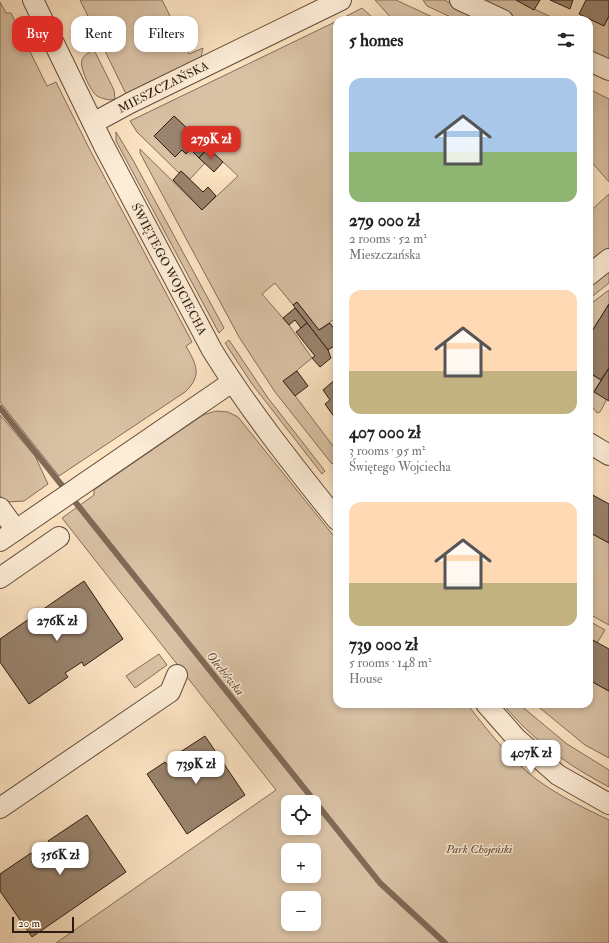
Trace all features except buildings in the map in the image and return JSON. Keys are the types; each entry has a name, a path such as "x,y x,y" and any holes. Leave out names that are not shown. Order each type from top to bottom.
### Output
{"street":[{"name":"ŚWIĘTEGO WOJCIECHA","path":"33,0 93,123 204,335 232,382 333,515"},
{"name":"MIESZCZAŃSKA","path":"93,123 130,103 341,0"},
{"path":"460,0 494,16"},
{"path":"593,63 609,70"},
{"path":"593,271 609,259"},
{"path":"0,508 8,535 232,382"},
{"path":"593,445 609,455"},
{"path":"0,578 59,537"},
{"path":"0,808 170,692 177,675"},
{"path":"490,708 516,738 545,764 570,782 609,804"}],"green space":[{"path":"80,0 162,0 170,16 134,16 134,52 188,52 189,54 198,52 198,50 203,48 201,57 126,94 105,52 126,52 126,16 88,16"},
{"path":"375,0 396,0 430,16 389,16"},
{"path":"423,0 444,0 478,16 448,16 427,6"},
{"path":"475,0 516,0 549,16 509,16"},
{"path":"0,2 6,13 11,13 12,16 12,52 30,52 47,86 56,82 91,152 192,342 186,346 193,358 196,375 191,386 185,392 59,476 0,402"},
{"path":"362,8 371,16 347,16"},
{"path":"609,16 609,62 593,55 593,20 604,25"},
{"path":"333,23 333,320 319,330 297,302 293,305 275,283 262,294 289,325 312,358 284,381 333,446 332,464 275,392 239,337 140,153 140,149 202,210 238,176 174,116 154,136 175,157 182,150 186,154 190,149 205,163 190,179 181,171 179,173 137,132 130,121"},
{"path":"95,52 114,90 115,99 111,100 102,98 97,96 92,90 82,68 82,60 87,54"},
{"path":"593,91 609,99 609,182 593,164"},
{"path":"116,132 133,160 224,328 219,333 116,141"},
{"path":"609,194 609,254 593,266 593,208"},
{"path":"609,268 609,283 593,296 593,280"},
{"path":"609,290 609,304 593,330 593,302"},
{"path":"229,340 268,398 325,471 322,474 252,384 225,343"},
{"path":"593,375 601,380 594,391 607,399 600,412 597,413 593,408"},
{"name":"Park Chojeński","path":"216,411 228,412 238,417 333,535 333,708 470,708 491,734 526,771 563,796 609,820 609,943 56,943 276,790 62,518 94,495 94,490 203,415"},
{"path":"0,415 35,456 48,484 24,501 7,502 0,496"},
{"path":"593,534 609,543 609,625 593,616"},
{"path":"593,623 605,630 597,643 593,640"},
{"path":"159,654 167,665 135,688 126,676"},
{"path":"593,682 609,691 609,758 585,745 540,708 593,708"},
{"path":"506,708 524,708 567,744 609,770 609,787 594,779 552,751 539,741"}],"waterway":[{"name":"Olechówka","path":"0,408 380,883 445,943"}]}
